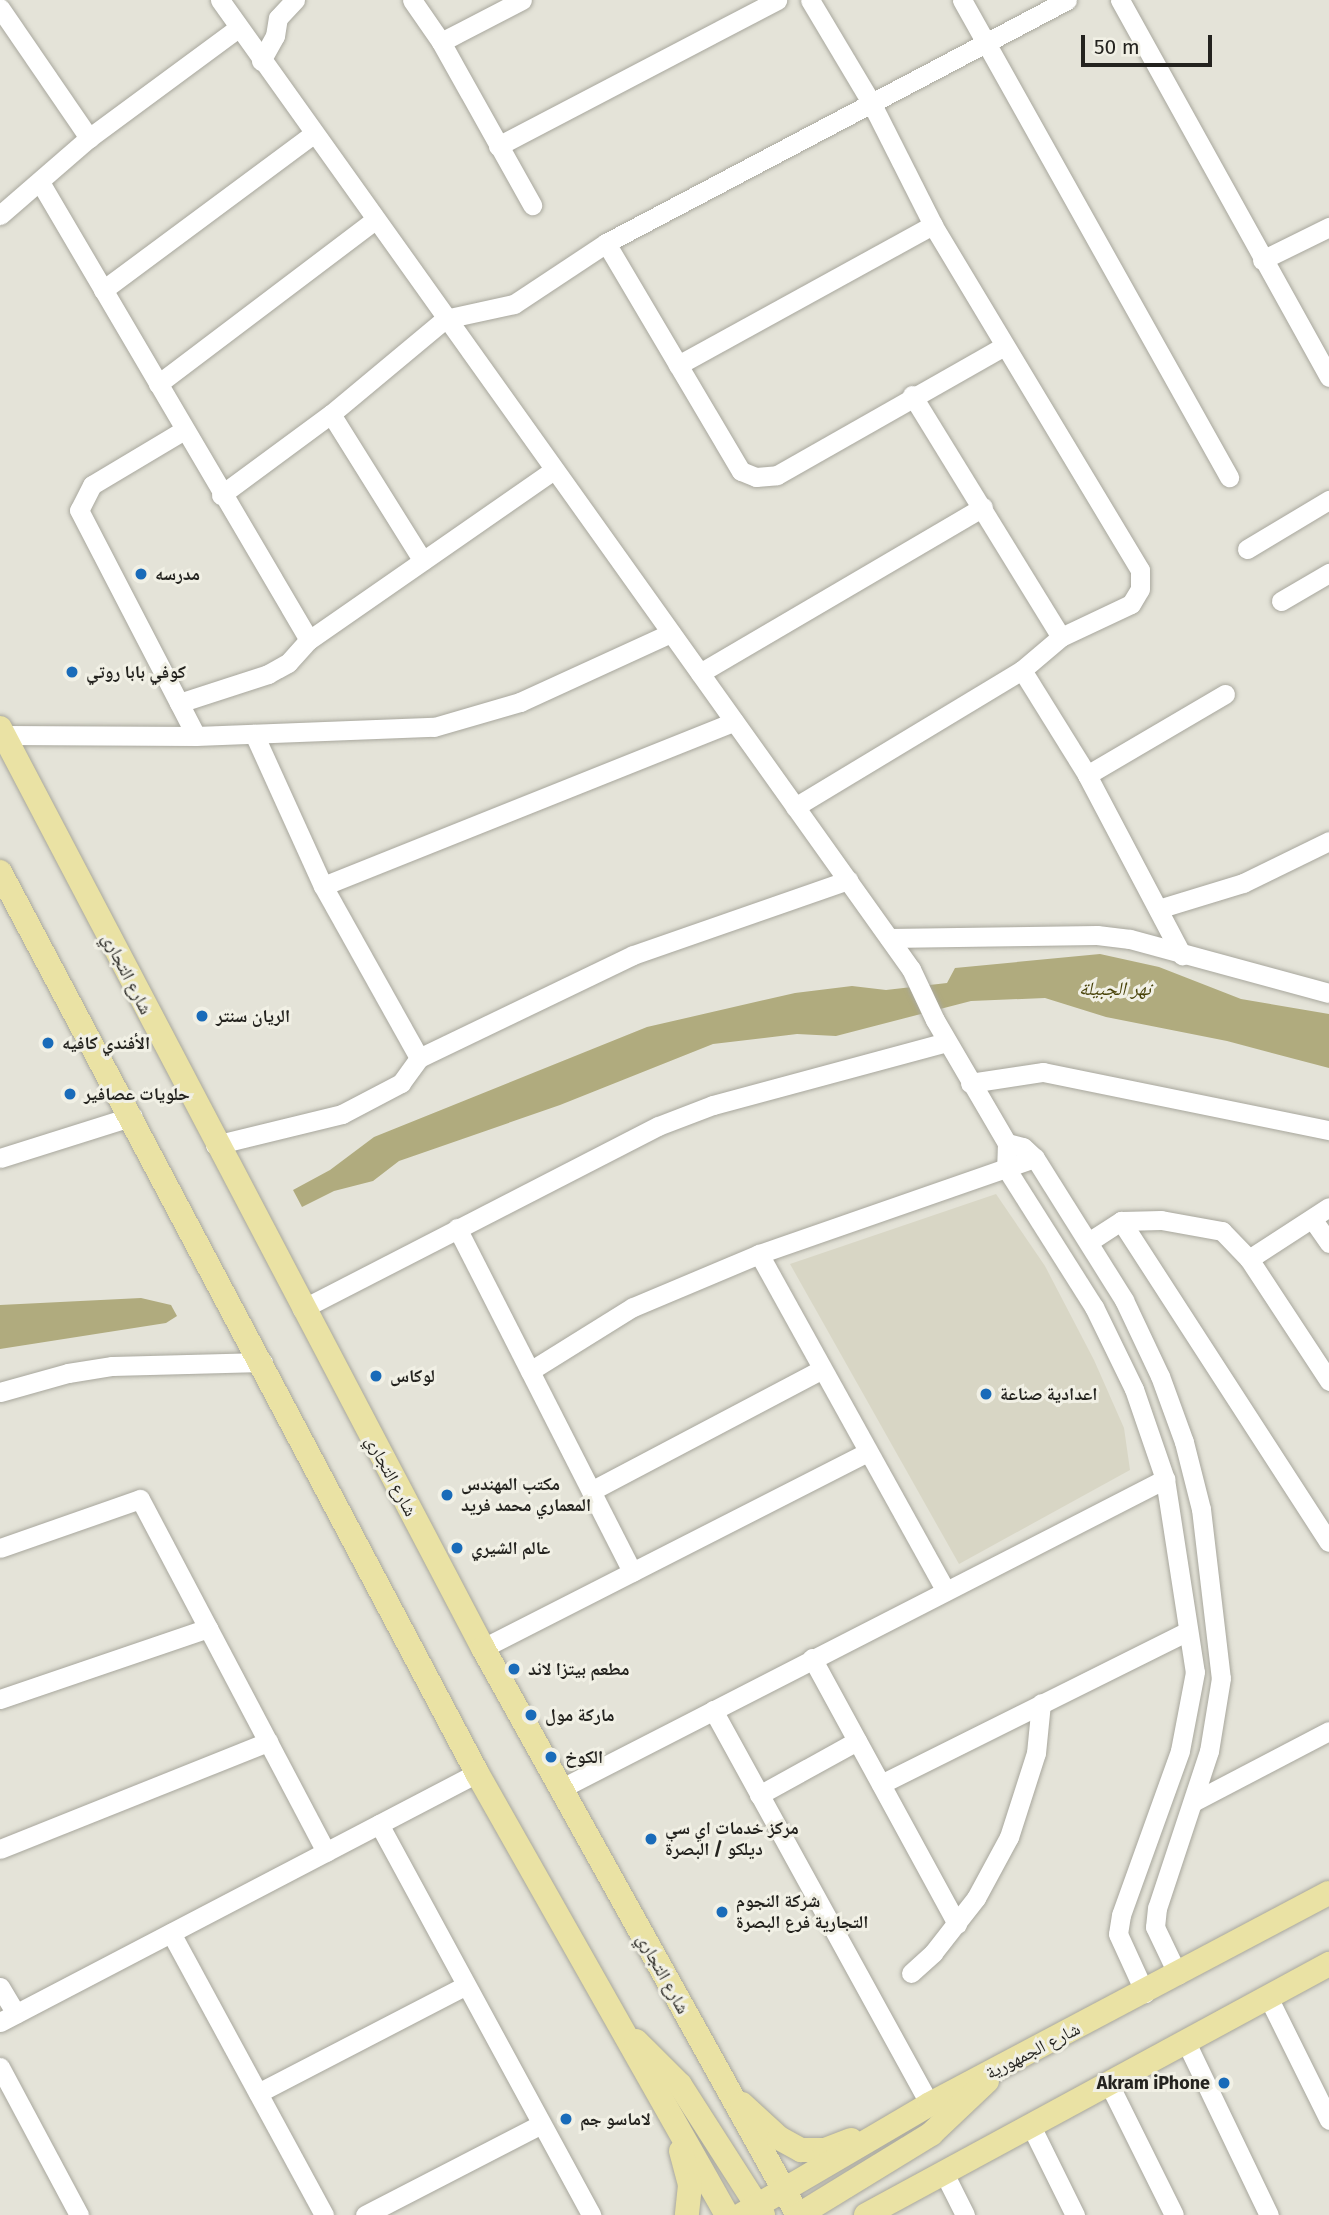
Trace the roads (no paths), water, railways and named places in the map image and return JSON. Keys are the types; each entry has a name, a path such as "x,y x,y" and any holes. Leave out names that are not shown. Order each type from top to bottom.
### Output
{"main road":[{"name":"شارع التجاري","path":"2,732 215,1146 483,1648 724,2086 764,2209 799,2215"},
{"path":"0,872 133,1116 477,1773 727,2215"},
{"name":"شارع الجمهورية","path":"764,2209 930,2104 1145,1993 1329,1893"},
{"path":"866,2215 1329,1964"},
{"path":"619,2028 649,2052 680,2085 764,2209"},
{"path":"799,2215 939,2127 997,2070"},
{"path":"724,2086 779,2138 809,2152 895,2124"},
{"path":"658,2091 688,2175 687,2215"},
{"path":"887,2215 915,2187"}],"street":[{"path":"220,0 911,969 947,1042 1007,1143 1006,1168 1094,1307 1134,1389 1166,1479 1195,1672 1190,1710 1143,1853 1127,1892 1118,1934 1145,1993"},
{"path":"261,61 275,36 278,18 295,0"},
{"path":"412,0 441,42 532,205"},
{"path":"441,42 522,0"},
{"path":"498,146 776,0"},
{"path":"795,807 1022,670 1061,637 1131,604 1140,589 1140,570 933,226 872,104 810,0"},
{"path":"962,0 1229,477"},
{"path":"221,495 331,414 446,319 514,304 606,243 1067,0"},
{"path":"1120,0 1329,377"},
{"path":"0,8 89,138"},
{"path":"0,215 89,138 238,28"},
{"path":"103,290 313,134"},
{"path":"40,182 221,495 309,640"},
{"path":"158,384 375,220"},
{"path":"678,365 933,226"},
{"path":"1262,260 1329,227"},
{"path":"606,243 741,471 756,477 778,475 912,395 1004,346"},
{"path":"912,395 1061,637"},
{"path":"331,414 423,561"},
{"path":"184,430 92,485 79,510 196,736"},
{"path":"179,703 268,674 288,663 309,640 554,470"},
{"path":"1247,549 1329,500"},
{"path":"700,673 983,507"},
{"path":"1281,601 1329,573"},
{"path":"2,732 196,736 422,728 455,722 520,702 671,633"},
{"path":"1022,670 1087,775 1182,955"},
{"path":"1087,775 1225,694"},
{"path":"323,886 734,722"},
{"path":"254,734 323,886 419,1058"},
{"path":"1158,909 1243,883 1329,841"},
{"path":"215,1146 342,1114 401,1083 419,1058 633,955 848,880"},
{"path":"889,938 1097,934 1329,993"},
{"path":"302,1309 605,1151 713,1105 947,1042"},
{"path":"970,1083 1043,1072 1329,1130"},
{"path":"0,1158 133,1116"},
{"path":"1007,1143 1023,1147 1035,1158 1090,1241 1160,1376 1184,1442 1201,1509 1221,1678 1209,1751 1155,1927 1178,1975"},
{"path":"530,1371 633,1307 759,1254 1035,1158"},
{"path":"1249,1259 1313,1220 1329,1207"},
{"path":"1090,1241 1121,1221 1161,1220 1222,1231 1249,1259 1329,1381"},
{"path":"1313,1220 1329,1243"},
{"path":"1121,1221 1329,1542"},
{"path":"457,1228 632,1572"},
{"path":"759,1254 945,1590"},
{"path":"0,1392 68,1373 112,1366 263,1362"},
{"path":"591,1491 822,1369"},
{"path":"483,1648 868,1452"},
{"path":"562,1788 1166,1479"},
{"path":"0,1548 141,1499 326,1852"},
{"path":"0,1699 208,1628"},
{"path":"881,1784 1188,1631"},
{"path":"812,1658 957,1924"},
{"path":"911,1973 957,1924 1009,1837 1036,1753 1041,1703"},
{"path":"713,1710 930,2104"},
{"path":"1195,1801 1329,1731"},
{"path":"759,1795 857,1741"},
{"path":"0,1849 268,1742"},
{"path":"0,1987 8,2018 477,1773"},
{"path":"379,1824 591,2215"},
{"path":"1143,1853 1174,1861"},
{"path":"171,1933 324,2215"},
{"path":"258,2093 466,1985"},
{"path":"1268,1997 1329,2120"},
{"path":"1185,2040 1269,2215"},
{"path":"0,2067 79,2215"},
{"path":"1108,2082 1174,2215"},
{"path":"365,2215 541,2124"},
{"path":"1030,2124 1074,2215"},
{"path":"943,2171 965,2215"}],"water":[{"name":"نهر الجبيلة","path":"1100,954 1159,967 1241,999 1329,1014 1329,1068 1227,1041 1106,1017 1045,998 971,1001 836,1036 797,1034 713,1044 560,1105 399,1161 373,1181 334,1191 302,1207 293,1190 330,1170 374,1137 647,1027 795,993 852,986 886,990 947,983 955,968"},
{"path":"141,1298 171,1305 177,1316 166,1323 0,1349 0,1305"}],"place":[{"name":"مدرسه","path":"141,574"},
{"name":"كوفي بابا روتي","path":"72,672"},
{"name":"الريان سنتر","path":"202,1016"},
{"name":"الأفندي كافيه","path":"48,1043"},
{"name":"حلويات عصافير","path":"70,1094"},
{"name":"لوكاس","path":"376,1376"},
{"name":"اعدادية صناعة","path":"986,1394"},
{"name":"مكتب المهندس المعماري محمد فريد","path":"447,1495"},
{"name":"عالم الشيري","path":"457,1548"},
{"name":"مطعم بيتزا لاند","path":"514,1669"},
{"name":"ماركة مول","path":"531,1715"},
{"name":"الكوخ","path":"551,1757"},
{"name":"مركز خدمات اي سي ديلكو / البصرة","path":"651,1839"},
{"name":"شركة النجوم التجارية فرع البصرة","path":"722,1912"},
{"name":"Akram iPhone","path":"1224,2083"},
{"name":"لاماسو جم","path":"566,2119"}]}
